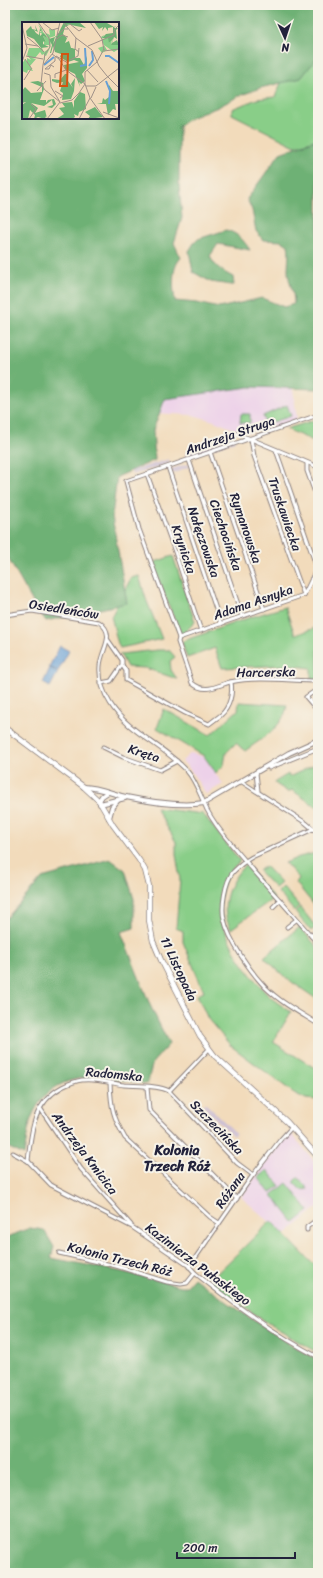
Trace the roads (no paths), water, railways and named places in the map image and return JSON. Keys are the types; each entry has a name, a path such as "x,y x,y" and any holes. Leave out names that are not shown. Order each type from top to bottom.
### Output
{"main road":[{"name":"11 Listopada","path":"5,728 84,787 99,802 145,870 149,886 150,924 155,945 195,1030 209,1050 292,1127 318,1157"}],"street":[{"name":"Andrzeja Struga","path":"179,638 139,529 126,481 318,415"},
{"path":"234,433 251,438 318,467"},
{"name":"Truskawiecka","path":"251,438 255,458 304,595"},
{"path":"276,450 318,567"},
{"name":"Rymanowska","path":"210,452 264,609"},
{"name":"Ciechocińska","path":"189,460 242,616"},
{"path":"307,463 307,471 318,501"},
{"name":"Nałęczowska","path":"168,467 221,624"},
{"name":"Krynicka","path":"148,474 201,631"},
{"name":"Adama Asnyka","path":"179,638 304,595 318,567"},
{"name":"Osiedleńców","path":"5,615 32,611 100,622 106,627 108,640 122,660 122,666 126,671 126,680 209,724 222,714 226,708 232,693 231,682"},
{"name":"Harcerska","path":"179,638 178,642 192,683 197,687 207,689 231,682 257,680 318,681"},
{"path":"108,640 100,662 100,675 101,683 110,704 123,720 177,760 190,775 200,792 204,803 222,833 318,944"},
{"path":"101,683 111,681 122,666"},
{"path":"318,689 306,697 318,711"},
{"path":"84,787 128,797 188,805 204,803 289,753 318,740"},
{"name":"Kręta","path":"103,747 123,757 160,770 177,760"},
{"path":"269,768 318,748"},
{"path":"256,773 258,791"},
{"path":"242,782 258,791 318,832"},
{"path":"99,802 102,796 108,792"},
{"path":"99,802 128,797"},
{"path":"109,818 112,807 120,799"},
{"path":"313,830 246,860 232,873 224,896 224,919 247,964 266,988 292,1008 318,1024"},
{"path":"273,907 280,900"},
{"path":"287,927 296,920"},
{"path":"311,936 318,929"},
{"path":"169,1091 209,1050"},
{"name":"Radomska","path":"28,1161 32,1125 40,1108 46,1099 57,1090 68,1084 81,1080 97,1080 110,1083 163,1088 169,1091"},
{"path":"110,1083 112,1108 116,1122 125,1138 200,1208 219,1223"},
{"path":"147,1087 149,1110 237,1199"},
{"name":"Szczecińska","path":"169,1091 237,1163 253,1175"},
{"name":"Andrzeja Kmicica","path":"40,1108 81,1169 132,1227"},
{"name":"Różana","path":"189,1267 253,1175 292,1127"},
{"name":"Kazimierza Pułaskiego","path":"13,1153 28,1161 51,1185 132,1227 189,1267 243,1311 300,1348 318,1357"},
{"path":"307,1230 307,1227 318,1219"},
{"name":"Kolonia Trzech Róż","path":"59,1254 116,1266 167,1282 181,1284 187,1283 195,1273"}],"water":[{"path":"60,646 69,651 58,671 49,667"},
{"path":"50,668 58,672 50,687 43,683"}],"district":[{"name":"Kolonia Trzech Róż","path":"177,1158"}]}
